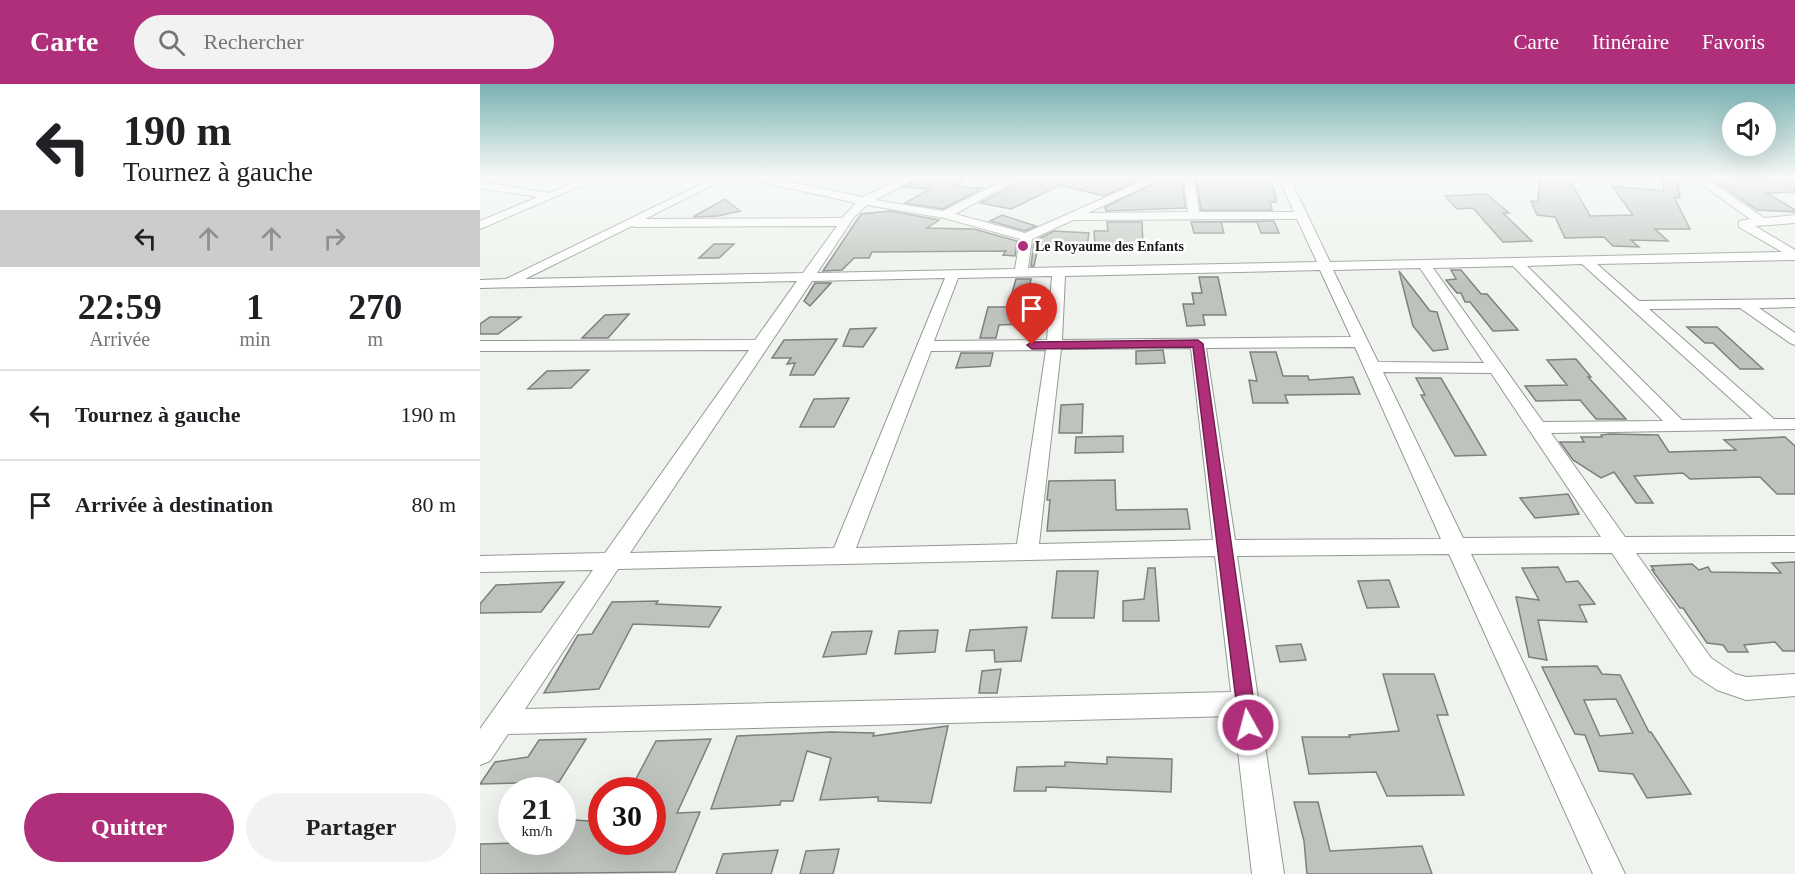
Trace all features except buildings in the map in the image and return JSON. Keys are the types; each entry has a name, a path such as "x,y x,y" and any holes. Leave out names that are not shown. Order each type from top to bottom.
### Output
{"street":[{"path":"480,225 509,213"},
{"path":"480,290 507,283 651,213"},
{"path":"480,752 805,277 853,213"},
{"path":"933,213 1026,237 1077,213"},
{"path":"945,215 949,213"},
{"path":"1749,213 1762,222"},
{"path":"1067,217 1302,215 1359,342 1458,546 1609,874"},
{"path":"1793,257 1743,224 1795,219"},
{"path":"631,223 845,222"},
{"path":"1021,272 1026,237"},
{"path":"480,284 1793,257"},
{"path":"1586,261 1769,424"},
{"path":"1516,262 1678,426"},
{"path":"1424,264 1702,666 1722,681 1748,690 1795,685"},
{"path":"1028,552 1054,345 1059,272"},
{"path":"842,556 953,274"},
{"path":"1636,305 1795,303"},
{"path":"1744,304 1795,340"},
{"path":"924,346 1359,342"},
{"path":"1198,344 1268,874"},
{"path":"480,346 759,345"},
{"path":"1371,367 1496,368"},
{"path":"1538,428 1795,424"},
{"path":"480,564 1225,548 1795,544"},
{"path":"500,722 1245,704"}],"place":[{"name":"Le Royaume des Enfants","path":"1023,246"}],"route":[{"path":"1032,345 1198,344 1248,725"}]}
